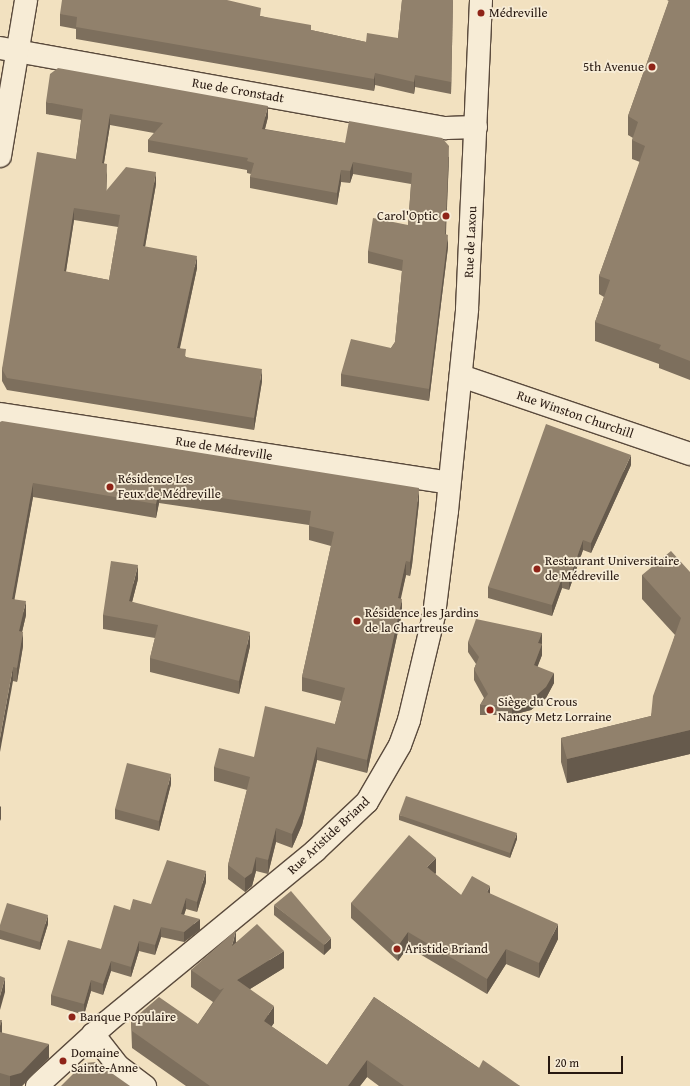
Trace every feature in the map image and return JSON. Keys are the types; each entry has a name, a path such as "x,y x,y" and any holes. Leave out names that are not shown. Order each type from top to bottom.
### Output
{"main road":[{"path":"0,156 9,50 26,0"},
{"name":"Rue de Laxou","path":"449,483 461,376 476,127 481,0"},
{"name":"Rue de Cronstadt","path":"9,50 446,128 476,127"},
{"name":"Rue Winston Churchill","path":"461,376 690,454"},
{"name":"Rue de Médreville","path":"0,414 449,483"},
{"name":"Rue Aristide Briand","path":"37,1086 93,1034 315,851 375,792 410,720 434,615 449,483"},
{"path":"93,1034 118,1066 145,1086"}],"building":[{"path":"62,0 227,0 261,8 260,16 311,25 311,30 366,42 367,33 398,38 402,0 453,0 451,82 415,75 414,82 375,73 374,79 76,27 77,17 60,14"},
{"path":"669,0 690,0 690,361 659,349 661,345 595,322 610,280 599,276 645,146 632,140 638,122 628,116"},
{"path":"58,68 268,106 262,129 345,143 349,121 442,138 449,146 445,234 448,235 429,389 341,374 351,339 391,348 395,342 403,260 368,251 373,218 408,225 412,173 353,162 350,171 341,170 337,193 250,177 254,163 247,161 248,158 148,140 163,123 110,114 102,163 107,164 106,191 126,167 156,172 143,246 197,256 177,348 186,349 185,357 262,369 254,418 7,378 2,369 37,152 76,159 83,109 46,102 50,74","holes":["74,208 120,215 109,280 64,271"]},
{"path":"2,421 419,488 410,562 406,561 398,598 402,599 367,760 317,747 302,811 292,834 276,828 268,860 256,857 252,873 245,878 228,865 250,777 214,767 219,748 254,757 265,706 335,724 345,688 302,677 334,532 309,526 311,511 159,489 156,504 33,483 12,599 26,601 19,631 23,632 17,668 13,667 0,738 0,422"},
{"path":"546,424 631,455 591,543 583,540 569,580 562,578 552,605 488,587"},
{"path":"671,551 690,572 690,730 567,759 561,738 651,716 653,696 681,618 642,575"},
{"path":"111,561 138,565 129,601 250,632 239,681 150,658 158,625 103,615"},
{"path":"476,619 542,633 538,643 542,644 534,665 554,673 546,687 531,700 512,705 480,705 488,694 474,669 479,657 468,642"},
{"path":"127,763 171,774 159,821 115,809"},
{"path":"406,796 517,833 510,853 399,815"},
{"path":"409,835 436,858 427,867 461,895 472,876 490,886 487,892 558,924 539,963 506,949 487,979 408,932 398,946 351,903"},
{"path":"167,860 206,871 197,902 186,898 181,914 200,919 184,932 161,927 155,945 139,941 131,967 111,961 103,984 91,980 84,1004 51,995 68,940 101,949 114,905 130,910 133,899 151,904"},
{"path":"291,891 331,938 324,945 274,905"},
{"path":"7,903 48,915 40,942 0,930 0,925"},
{"path":"257,924 284,951 237,980 274,1006 264,1021 327,1065 374,997 479,1068 483,1060 520,1086 404,1086 367,1060 348,1086 210,1086 132,1031 131,1021 159,997 198,1024 224,988 220,990 191,970 236,930 232,946"},
{"path":"0,976 5,978 0,996"},
{"path":"0,1032 49,1044 21,1073 10,1076 0,1073"},
{"path":"96,1062 130,1086 61,1086 84,1063"}],"place":[{"name":"Médreville","path":"481,13"},
{"name":"5th Avenue","path":"652,67"},
{"name":"Carol'Optic","path":"446,216"},
{"name":"Résidence Les Feux de Médreville","path":"110,487"},
{"name":"Restaurant Universitaire de Médreville","path":"537,569"},
{"name":"Résidence les Jardins de la Chartreuse","path":"357,621"},
{"name":"Siège du Crous Nancy Metz Lorraine","path":"490,710"},
{"name":"Aristide Briand","path":"397,949"},
{"name":"Banque Populaire","path":"72,1017"},
{"name":"Domaine Sainte-Anne","path":"63,1061"}]}
